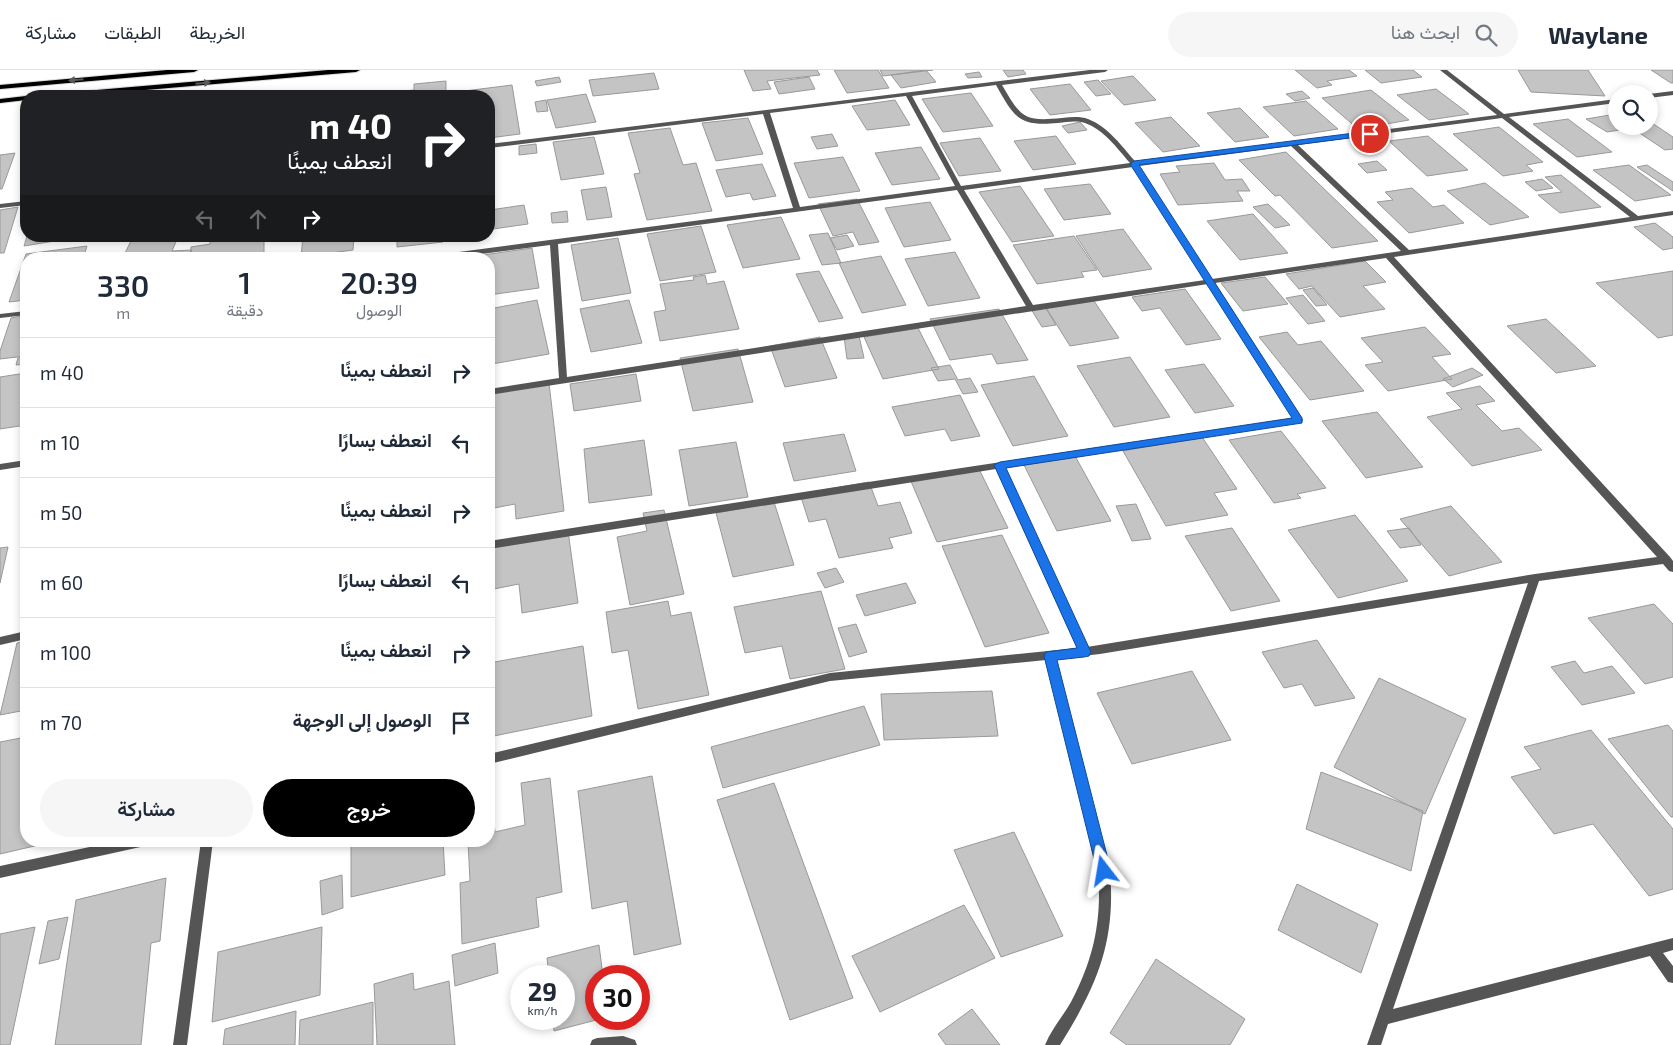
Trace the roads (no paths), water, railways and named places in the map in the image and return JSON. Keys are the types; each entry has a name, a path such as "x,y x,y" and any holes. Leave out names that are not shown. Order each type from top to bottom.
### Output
{"main road":[{"path":"0,87 194,70"},
{"path":"121,90 356,70"},
{"path":"0,100 20,98"}],"street":[{"path":"495,145 1105,70"},
{"path":"1443,70 1637,220"},
{"path":"495,544 1299,420 1134,164 1107,134 1091,122 1077,119 1028,122 1014,111 998,83"},
{"path":"1658,95 1673,93"},
{"path":"908,94 958,186 1031,308"},
{"path":"475,252 958,186 1608,102"},
{"path":"766,112 798,208"},
{"path":"1293,144 1407,252"},
{"path":"0,206 20,203"},
{"path":"495,391 1031,308 1673,214"},
{"path":"554,241 563,380"},
{"path":"1388,255 1669,564"},
{"path":"0,316 20,314"},
{"path":"0,468 20,464"},
{"path":"1000,465 1084,652"},
{"path":"495,758 830,676 1084,652 1535,578 1669,564"},
{"path":"1374,1045 1535,578"},
{"path":"0,641 20,637"},
{"path":"1050,656 1104,871 1106,906 1102,941 1092,976 1075,1010 1052,1045"},
{"path":"0,872 117,847"},
{"path":"180,1045 206,847"},
{"path":"1384,1018 1673,944"},
{"path":"1652,950 1673,977"},
{"path":"597,1045 623,1043 630,1045"}]}
